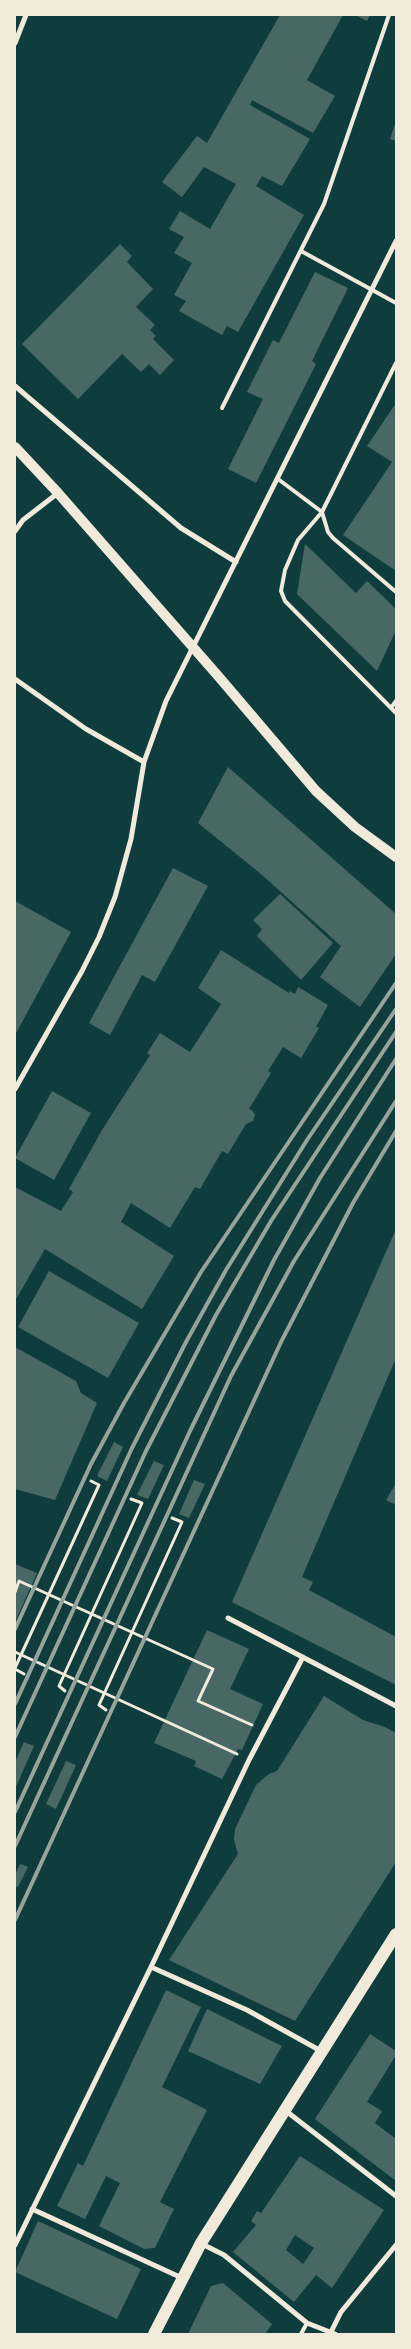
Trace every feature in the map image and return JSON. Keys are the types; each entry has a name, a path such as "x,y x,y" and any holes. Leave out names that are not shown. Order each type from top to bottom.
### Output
{"main road":[{"path":"15,447 58,493 316,791 354,827 396,856"},
{"path":"154,2334 201,2243 396,1934"}],"street":[{"path":"15,43 26,15"},
{"path":"15,1089 82,971 99,937 115,897 131,839 144,762 166,701 396,241"},
{"path":"15,386 180,528 236,562"},
{"path":"15,531 23,520 58,493"},
{"path":"15,679 86,729 144,762"},
{"path":"228,1618 396,1706"},
{"path":"15,2245 151,1967 249,1760 303,1657"},
{"path":"151,1967 247,2010 322,2051"},
{"path":"284,2110 396,2196"},
{"path":"32,2209 182,2278"},
{"path":"201,2243 224,2255 307,2323 333,2333 341,2312 396,2245"}],"lane":[{"path":"222,408 327,195 389,15"},
{"path":"301,251 396,303"},
{"path":"396,363 322,512 298,540 286,570 281,591 285,601 396,713"},
{"path":"278,479 322,512 328,532 333,538 396,592"},
{"path":"391,708 396,701"},
{"path":"300,2334 307,2323"}],"path":[{"path":"24,1674 15,1669 99,1485 91,1481"},
{"path":"65,1691 59,1686 77,1642 142,1503 132,1498"},
{"path":"106,1710 98,1705 182,1522 172,1518"},
{"path":"15,1592 20,1581 213,1669 198,1701 256,1727"},
{"path":"15,1652 239,1755"}],"building":[{"path":"280,15 343,15 307,80 335,96 313,133 252,100 250,105 310,139 282,186 262,176 256,186 304,215 238,332 227,326 222,335 179,311 186,301 174,295 192,263 174,253 184,237 169,229 180,211 210,229 236,184 204,167 182,197 162,182 197,136 207,143"},
{"path":"355,15 370,15 367,21"},
{"path":"396,121 396,141 390,139"},
{"path":"120,244 132,256 127,262 153,289 136,307 155,325 150,330 156,336 153,339 174,360 160,375 149,364 141,372 122,354 78,399 22,344"},
{"path":"315,272 348,288 312,361 316,364 256,483 228,469 263,399 247,392 273,340 279,343"},
{"path":"396,403 396,571 343,535 392,462 367,446"},
{"path":"305,544 356,593 367,581 396,609 396,630 377,671 297,594"},
{"path":"228,767 396,914 396,954 360,1007 320,977 341,946 261,874 198,823"},
{"path":"173,868 208,886 155,982 142,975 110,1035 89,1023"},
{"path":"280,894 333,943 301,980 257,936 262,929 253,920"},
{"path":"15,901 71,932 15,1035"},
{"path":"221,950 289,993 290,991 295,994 298,987 328,1005 316,1027 319,1028 301,1058 283,1047 268,1071 271,1073 249,1109 255,1115 253,1121 246,1124 228,1154 222,1151 200,1189 195,1187 170,1228 131,1203 121,1222 174,1256 142,1309 45,1249 15,1301 15,1187 61,1211 73,1192 69,1189 102,1130 150,1055 147,1053 160,1033 190,1052 221,1004 198,988"},
{"path":"52,1091 91,1113 54,1180 15,1158"},
{"path":"396,1229 396,1358 302,1577 313,1582 309,1590 396,1637 396,1685 232,1602"},
{"path":"49,1271 139,1323 108,1378 18,1327"},
{"path":"15,1347 76,1381 81,1393 97,1403 55,1500 15,1489"},
{"path":"114,1442 123,1447 107,1481 97,1476"},
{"path":"154,1461 164,1465 148,1499 137,1495"},
{"path":"194,1480 205,1484 189,1518 179,1514"},
{"path":"396,1483 396,1505 386,1500"},
{"path":"15,1564 37,1573 15,1622"},
{"path":"207,1630 249,1649 230,1689 263,1704 242,1750 238,1749 222,1779 194,1766 196,1761 154,1743"},
{"path":"324,1696 363,1720 385,1727 396,1733 396,1862 295,2021 169,1960 238,1854 234,1840 235,1829 256,1785 269,1774 277,1771"},
{"path":"24,1742 34,1746 15,1789 15,1762"},
{"path":"66,1761 76,1765 56,1809 46,1804"},
{"path":"20,1864 28,1867 18,1887 15,1886 15,1875"},
{"path":"166,1990 201,2007 162,2087 207,2110 160,2202 174,2209 155,2248 144,2249 99,2226 120,2183 106,2176 85,2219 57,2206 78,2163 83,2166"},
{"path":"207,2009 282,2046 260,2084 188,2051"},
{"path":"370,2034 396,2051 396,2055 367,2102 382,2111 375,2123 396,2139 396,2181 315,2119"},
{"path":"300,2156 384,2210 332,2288 316,2275 294,2302 233,2252 256,2225 251,2221 257,2211 261,2213","holes":["295,2235 314,2248 303,2264 286,2250"]},
{"path":"38,2221 141,2269 117,2319 15,2272"},
{"path":"223,2283 272,2324 265,2334 188,2334 211,2286"}],"railway":[{"path":"15,1629 91,1464 124,1403 201,1272 396,983"},
{"path":"15,1704 132,1448 186,1342 226,1270 307,1140 396,1009"},
{"path":"15,1737 146,1451 216,1315 271,1221 396,1032"},
{"path":"15,1812 190,1431 274,1260 320,1178 396,1059"},
{"path":"15,1846 231,1376 294,1261 396,1101"},
{"path":"15,1920 281,1342 353,1203 396,1131"}]}
